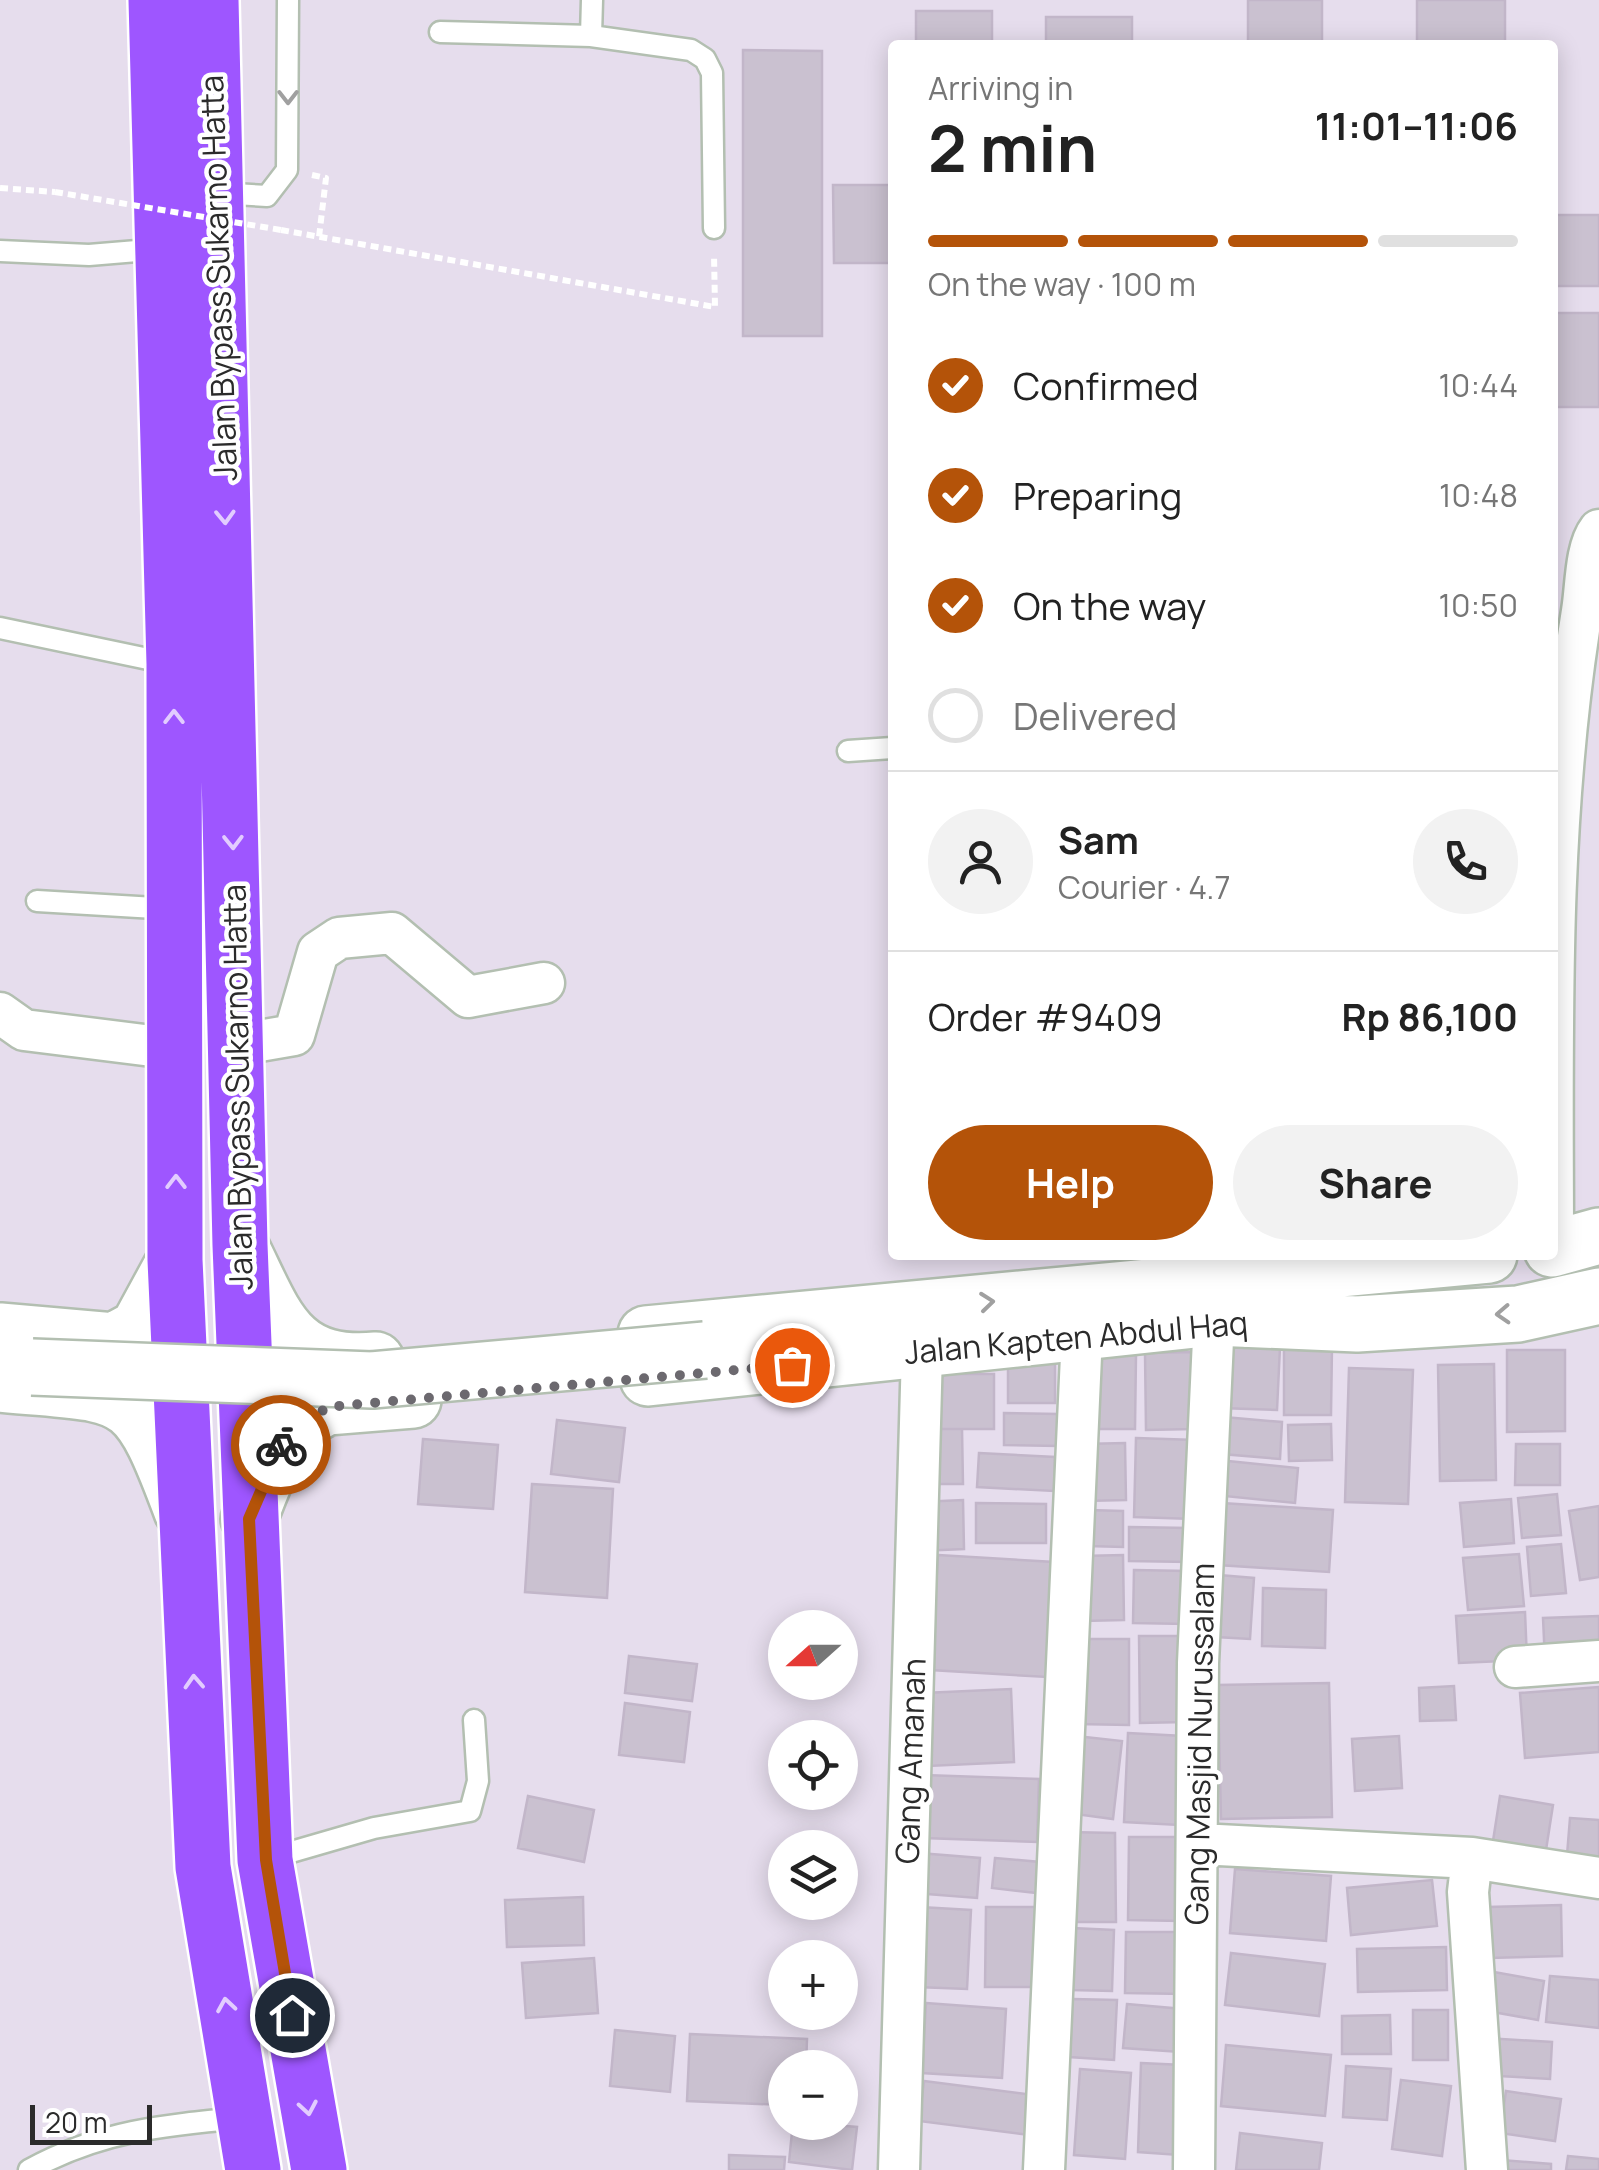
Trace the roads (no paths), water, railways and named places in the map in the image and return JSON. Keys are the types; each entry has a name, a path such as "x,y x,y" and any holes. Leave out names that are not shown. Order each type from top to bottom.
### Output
{"highway":[{"name":"Jalan Bypass Sukarno Hatta","path":"156,0 174,664 175,1260 203,1867 248,2144"},
{"name":"Jalan Bypass Sukarno Hatta","path":"211,0 249,1519 266,1860 319,2170"},
{"path":"174,664 229,662"}],"street":[{"path":"1558,827 1568,696 1599,530"},
{"path":"236,1045 294,1035 318,952 339,938 392,933 468,998 544,982"},
{"path":"0,1013 24,1030 176,1049"},
{"path":"1558,1248 1599,1236"},
{"name":"Jalan Kapten Abdul Haq","path":"240,1244 276,1315 304,1350 372,1382"},
{"path":"0,1384 83,1366 138,1328 175,1260"},
{"name":"Jalan Kapten Abdul Haq","path":"249,1519 285,1440 327,1407 372,1382 758,1345 1211,1284 1441,1260"},
{"name":"Jalan Kapten Abdul Haq","path":"0,1362 372,1380 758,1345 922,1352 1082,1334 1211,1284 1357,1324 1518,1314 1599,1296"},
{"name":"Gang Masjid Nurussalam","path":"1194,2170 1198,1663 1211,1284"},
{"path":"0,1331 83,1366 110,1396 142,1418 159,1448 187,1524"},
{"path":"1044,2170 1082,1334"},
{"name":"Gang Amanah","path":"900,2170 922,1352"},
{"path":"1515,1666 1599,1661"},
{"path":"1199,1844 1472,1858 1599,1878"},
{"path":"1472,1858 1468,1892 1487,2170"}],"lane":[{"path":"216,192 267,196 287,170 288,0"},
{"path":"591,36 592,0"},
{"path":"440,32 591,36 692,50 705,59 712,72 714,228"},
{"path":"0,252 88,255 163,248"},
{"path":"0,628 174,664"},
{"path":"848,751 888,748"},
{"path":"36,901 174,910"},
{"path":"266,1860 374,1828 470,1810 478,1781 474,1720"},
{"path":"29,2170 63,2151 142,2126 248,2144"}]}
